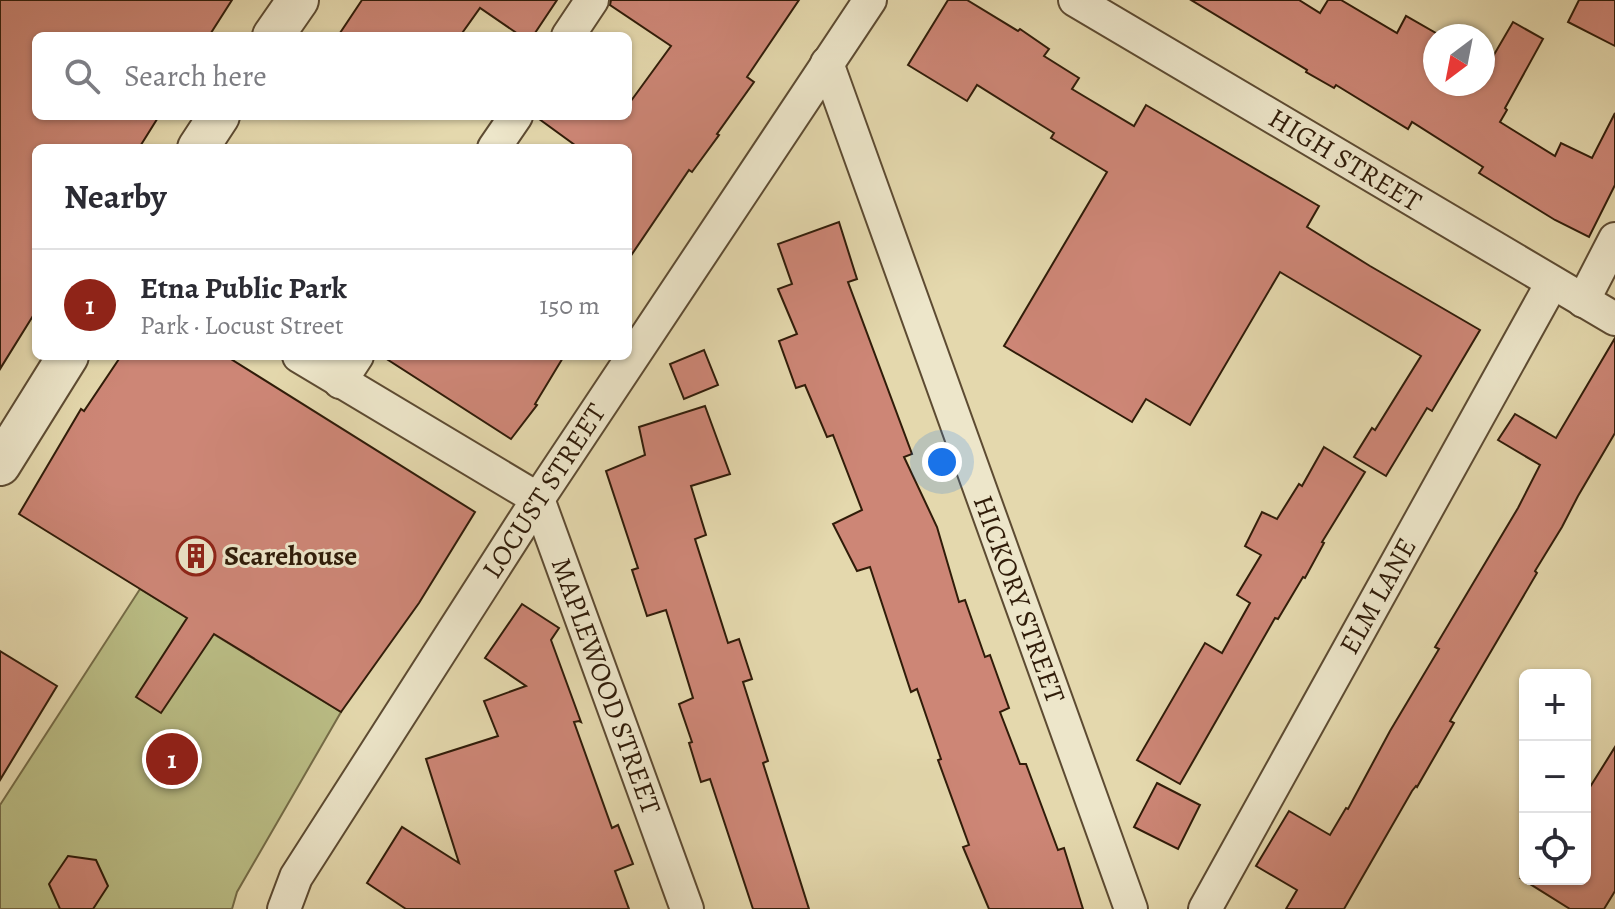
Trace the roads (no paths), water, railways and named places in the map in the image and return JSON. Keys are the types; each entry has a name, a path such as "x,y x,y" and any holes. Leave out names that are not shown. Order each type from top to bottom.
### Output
{"street":[{"path":"276,32 298,0"},
{"path":"571,32 592,0"},
{"name":"LOCUST STREET","path":"632,357 870,0"},
{"name":"HIGH STREET","path":"1075,0 1615,319"},
{"name":"HICKORY STREET","path":"827,63 1131,909"},
{"path":"201,144 216,120"},
{"path":"497,144 513,120"},
{"path":"1583,301 1615,239"},
{"name":"ELM LANE","path":"1205,909 1552,283"},
{"path":"0,465 66,360"},
{"path":"314,360 348,369 538,499"},
{"name":"LOCUST STREET","path":"284,909 296,877 630,360"},
{"name":"MAPLEWOOD STREET","path":"538,499 687,909"}],"place":[{"name":"Scarehouse","path":"196,556"},
{"name":"Etna Public Park","path":"172,759"}]}
